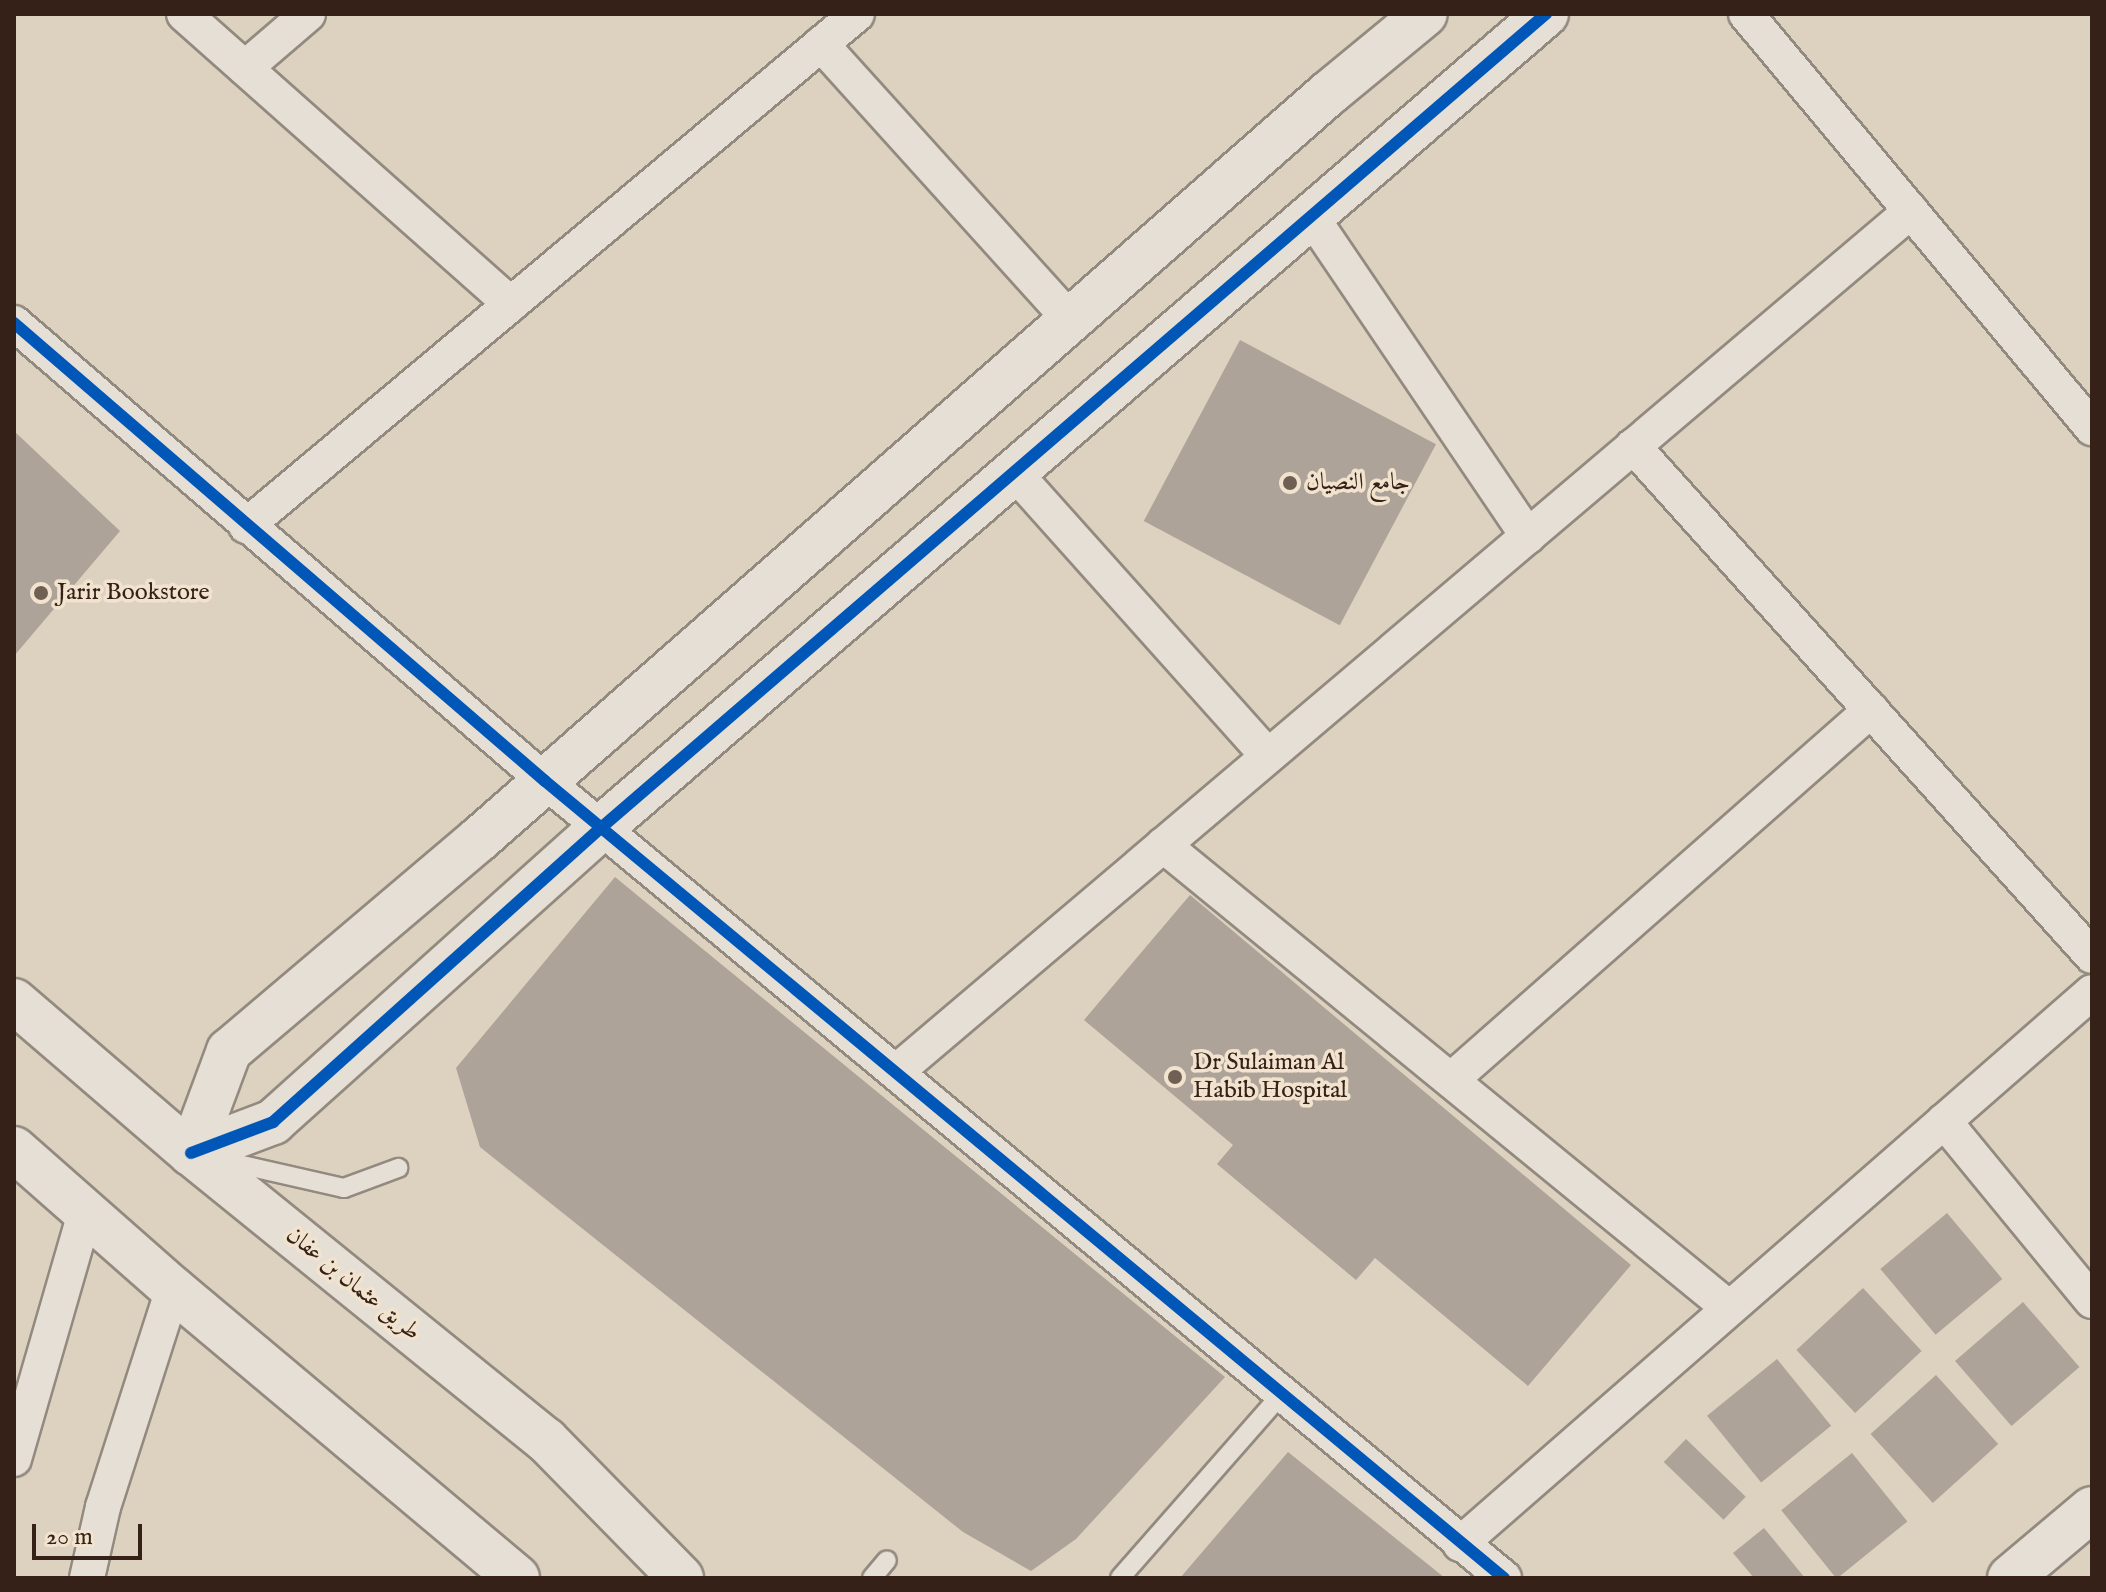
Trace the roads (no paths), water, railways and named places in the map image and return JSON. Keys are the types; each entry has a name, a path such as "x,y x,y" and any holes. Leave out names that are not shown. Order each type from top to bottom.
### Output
{"street":[{"path":"184,14 511,304"},
{"path":"245,68 308,14"},
{"path":"246,526 857,14"},
{"path":"191,1153 229,1051 545,781 1070,320 1425,14"},
{"path":"191,1153 273,1122 602,827 1546,14"},
{"path":"1746,14 2092,428"},
{"path":"821,44 1070,320"},
{"path":"896,1072 1911,211"},
{"path":"1311,216 1528,536"},
{"path":"14,323 545,781 1504,1578"},
{"path":"1633,446 2092,956"},
{"path":"1013,471 1268,756"},
{"path":"1451,1080 1871,710"},
{"path":"1163,845 1729,1308"},
{"path":"1460,1544 2092,992"},
{"name":"طريق عثمان بن عفان","path":"14,1001 191,1153 546,1440 681,1578"},
{"path":"1944,1121 2092,1301"},
{"path":"14,1149 86,1209 173,1289 517,1578"},
{"path":"14,1459 86,1209"},
{"path":"87,1578 103,1507 173,1289"},
{"path":"2010,1578 2092,1509"}],"lane":[{"path":"191,1153 344,1188 398,1168"},
{"path":"1120,1578 1281,1395"},
{"path":"872,1578 887,1560"}],"place":[{"name":"جامع النصيان","path":"1290,483"},
{"name":"Jarir Bookstore","path":"41,593"},
{"name":"Dr Sulaiman Al Habib Hospital","path":"1175,1077"}]}
